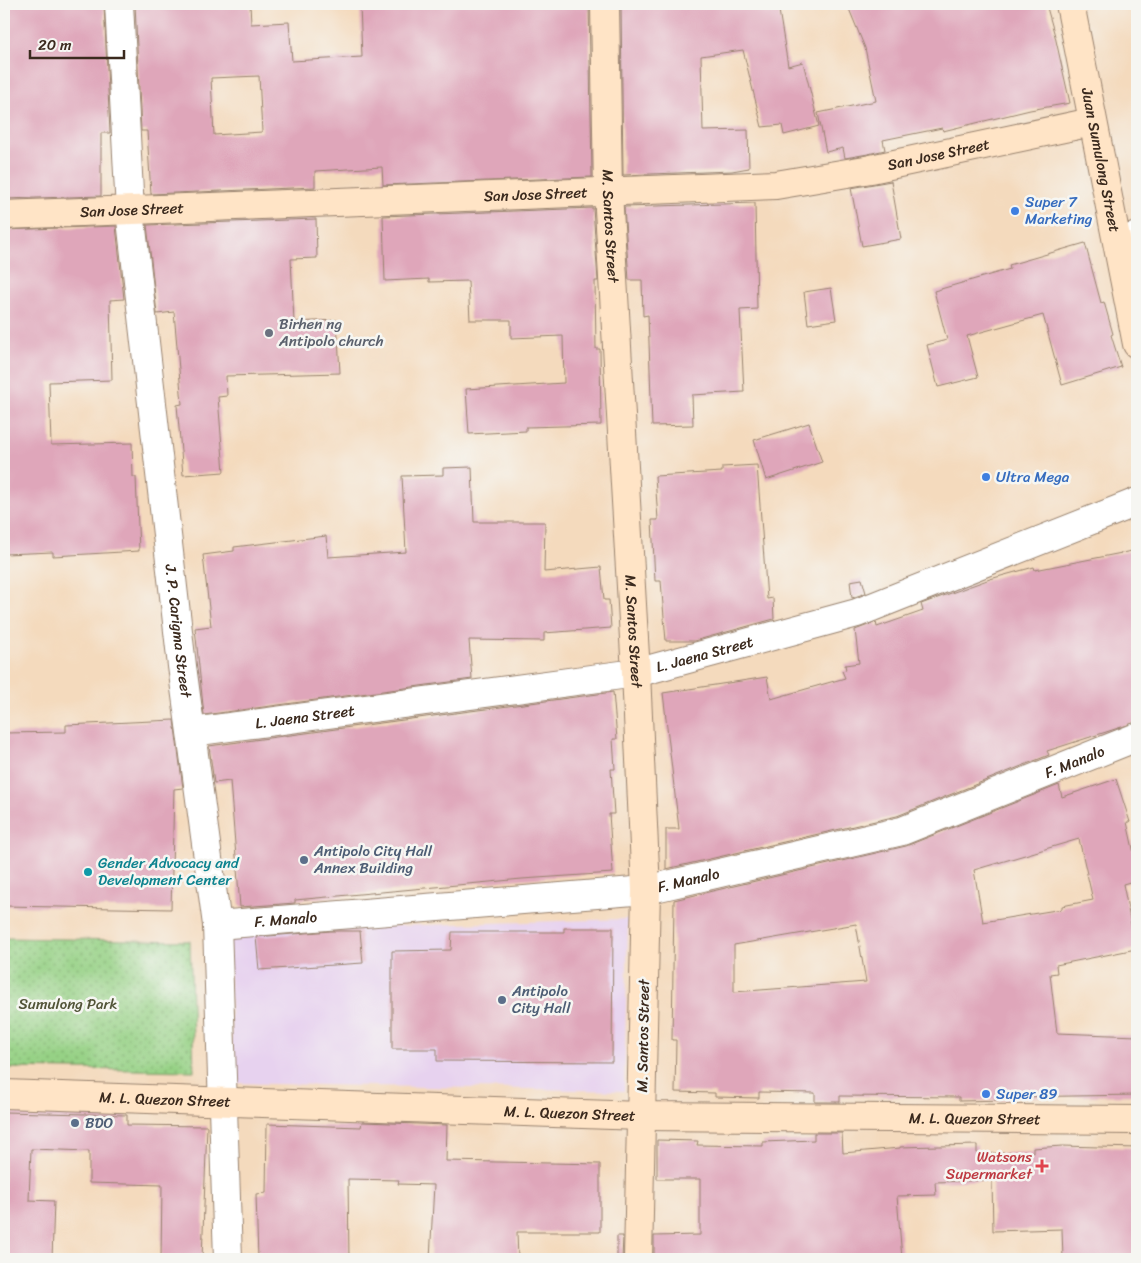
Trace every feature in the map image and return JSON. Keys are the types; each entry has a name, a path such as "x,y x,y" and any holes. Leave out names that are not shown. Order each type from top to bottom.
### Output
{"main road":[{"name":"M. Santos Street","path":"604,4 608,192 636,673 646,890 638,1259"},
{"name":"Juan Sumulong Street","path":"1070,4 1092,122 1128,239 1137,344"},
{"name":"San Jose Street","path":"4,215 130,212 776,185 871,169 1092,122"},
{"name":"M. L. Quezon Street","path":"4,1094 641,1116 1137,1120"}],"street":[{"name":"J. P. Carigma Street","path":"119,4 130,212 182,666 217,925 228,1259"},
{"name":"L. Jaena Street","path":"192,732 636,673 857,613 1137,502"},
{"name":"F. Manalo","path":"217,925 646,890 902,831 1137,737"}],"shaded area":[{"path":"628,919 624,1091 233,1083 228,931"}],"green space":[{"name":"Sumulong Park","path":"4,938 190,941 194,1071 4,1068"}],"building":[{"path":"4,4 104,4 110,133 101,133 101,196 4,199"},
{"path":"135,4 250,4 251,24 289,22 292,61 362,57 360,4 589,4 592,177 383,185 382,167 315,171 315,187 151,194 147,131 141,131","holes":["259,76 262,132 214,135 211,78"]},
{"path":"621,4 778,4 788,66 803,62 819,126 784,135 782,125 762,127 743,50 701,56 703,131 748,130 749,168 732,171 623,175"},
{"path":"847,4 1046,4 1070,103 1030,110 943,131 942,128 883,140 885,150 868,154 845,158 843,148 826,152 818,113 876,101 865,48"},
{"path":"891,181 901,239 862,246 851,188"},
{"path":"755,203 757,309 740,310 744,392 692,395 693,425 652,426 648,315 643,316 642,280 629,280 624,207"},
{"path":"593,208 598,281 595,281 596,349 600,349 601,425 526,427 526,431 469,434 466,389 564,383 563,336 511,338 511,320 470,320 468,281 429,282 429,279 385,281 383,216"},
{"path":"316,219 317,258 291,259 294,322 337,320 340,373 226,376 227,396 218,397 224,472 183,475 177,405 182,404 174,312 157,314 147,225"},
{"path":"116,226 124,299 110,300 112,380 49,382 51,445 132,443 133,477 136,477 139,551 53,556 53,552 5,554 4,230"},
{"path":"1085,243 1101,303 1104,302 1113,334 1111,335 1121,367 1062,385 1043,315 967,336 978,377 938,387 927,345 947,340 934,291 1010,269 1009,265"},
{"path":"831,288 836,320 808,324 804,292"},
{"path":"809,423 822,462 766,480 754,440"},
{"path":"757,465 767,599 773,598 774,619 694,641 666,641 661,581 655,581 652,520 658,520 655,476 722,472 722,467"},
{"path":"472,467 474,522 545,522 544,572 601,567 604,600 609,600 611,628 544,633 544,641 469,640 472,679 204,715 195,628 211,626 203,555 234,551 234,547 326,536 328,557 406,552 402,476 443,475 443,468"},
{"path":"1137,550 1137,722 1047,751 1049,755 897,816 666,869 666,829 679,829 663,693 767,677 771,699 845,678 842,671 846,670 845,665 859,663 855,630 876,622 877,627 923,611 921,604 990,579 1034,567 1035,570"},
{"path":"862,579 866,593 852,598 850,581"},
{"path":"613,692 617,739 613,739 615,769 611,769 614,814 609,814 613,873 522,879 295,900 295,903 240,907 230,781 214,783 209,746"},
{"path":"174,720 183,788 174,789 171,909 4,906 4,733 66,732 66,725"},
{"path":"1116,779 1130,822 1127,822 1137,867 1137,880 1123,884 1136,949 1056,965 1057,973 1050,974 1057,1033 1137,1036 1137,1095 1010,1097 1010,1100 959,1101 959,1097 840,1096 840,1102 815,1102 815,1093 759,1092 759,1098 715,1097 715,1093 675,1092 676,1040 672,1040 674,900 906,846 1059,785 1062,797","holes":["1079,839 1093,900 1062,906 1062,909 983,922 974,870","856,924 866,982 734,992 734,945"]},
{"name":"Antipolo City Hall","path":"564,928 613,928 612,1062 437,1061 437,1049 392,1049 392,951 451,950 452,932 564,932"},
{"path":"331,931 360,931 363,963 259,970 256,937"},
{"path":"4,1112 127,1115 127,1125 207,1126 202,1259 161,1259 162,1185 89,1183 89,1151 31,1149 29,1200 54,1201 52,1259 4,1259"},
{"path":"362,1122 447,1125 446,1161 600,1164 600,1232 517,1232 518,1259 430,1259 434,1185 398,1184 399,1180 348,1179 349,1259 258,1259 256,1194 266,1193 267,1124 361,1127"},
{"path":"814,1133 842,1133 843,1153 900,1147 977,1145 977,1154 1033,1152 1033,1148 1062,1146 1137,1148 1137,1259 1063,1259 1062,1229 993,1231 992,1180 935,1182 936,1195 897,1196 902,1259 654,1259 654,1236 700,1235 700,1179 657,1179 657,1140 698,1141 697,1145 763,1146 763,1142 814,1140"},
{"path":"617,1236 623,1236 622,1259 617,1259"}],"place":[{"name":"Super 7 Marketing","path":"1015,211"},
{"name":"Birhen ng Antipolo church","path":"269,333"},
{"name":"Ultra Mega","path":"986,477"},
{"name":"Antipolo City Hall Annex Building","path":"304,860"},
{"name":"Gender Advocacy and Development Center","path":"88,872"},
{"name":"Antipolo City Hall","path":"502,1000"},
{"name":"Super 89","path":"986,1094"},
{"name":"BDO","path":"75,1123"},
{"name":"Watsons Supermarket","path":"1042,1166"}]}
